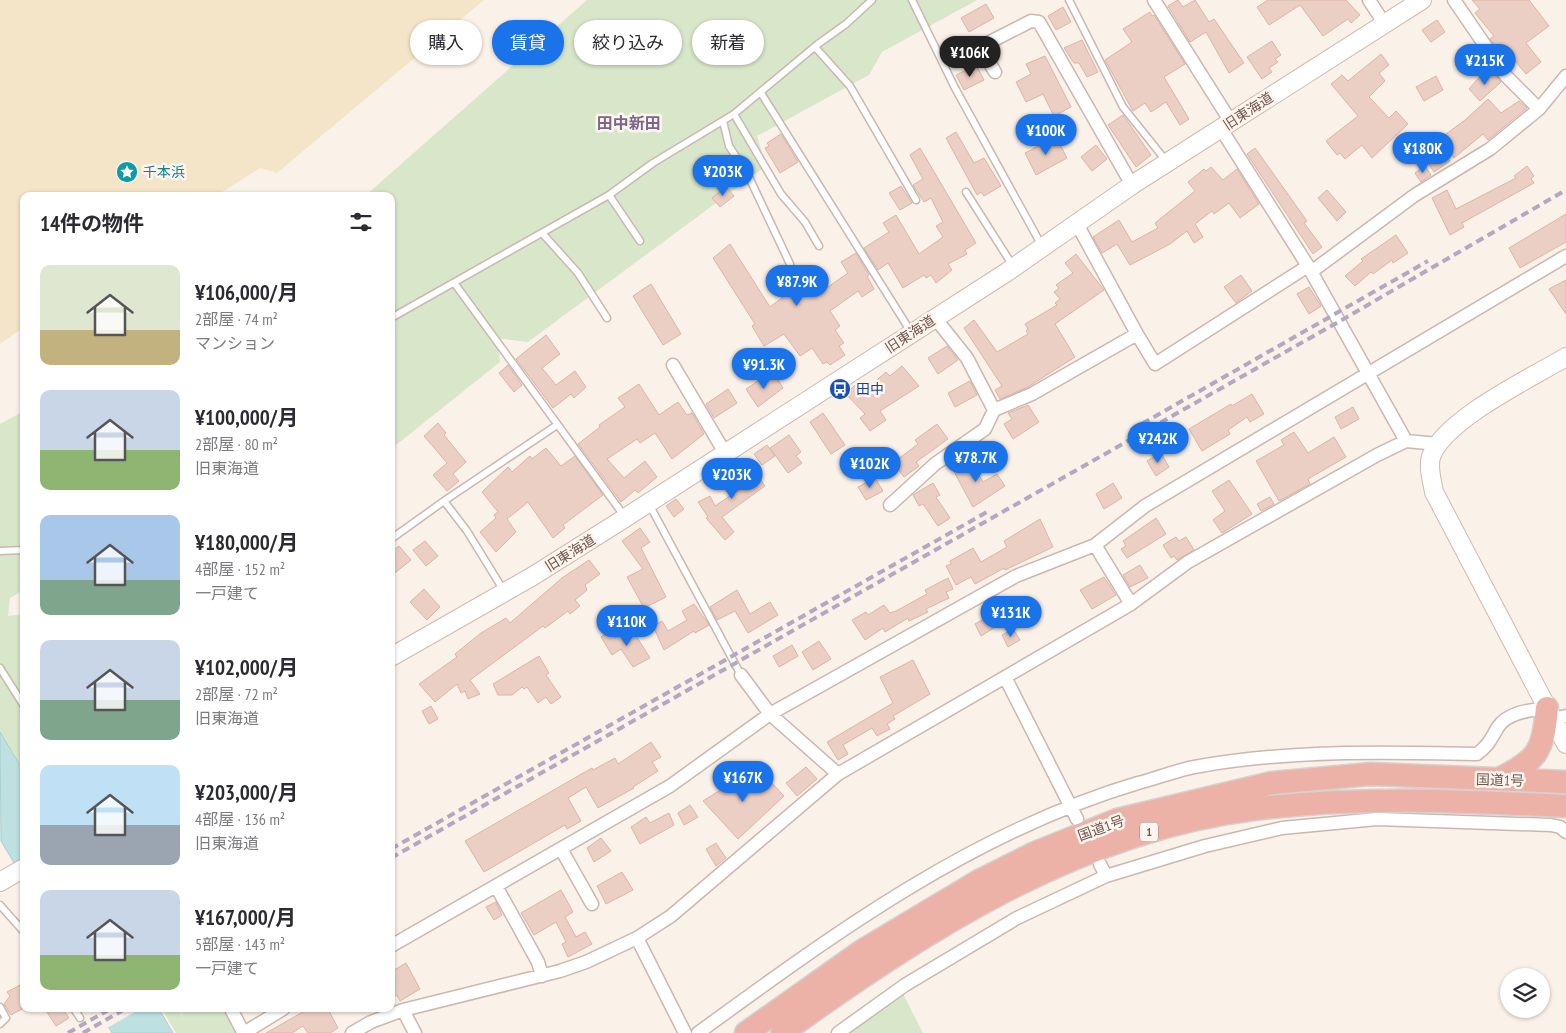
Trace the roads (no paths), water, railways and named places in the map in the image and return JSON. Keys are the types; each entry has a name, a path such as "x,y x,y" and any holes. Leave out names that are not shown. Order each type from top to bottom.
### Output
{"highway":[{"path":"1495,780 1521,768 1537,754 1556,714"},
{"name":"国道1号","path":"746,1033 862,951 979,881 1036,853 1117,820 1272,783 1370,774 1566,782"},
{"name":"国道1号","path":"782,1033 885,962 989,899 1042,873 1122,839 1252,809 1345,800 1452,801 1566,806"}],"main road":[{"name":"旧東海道","path":"395,655 505,592 625,518 1014,267 1132,185 1422,0"},
{"path":"1566,357 1469,415 1438,444 1431,455 1430,473 1434,492 1556,714 1566,744"},
{"path":"0,882 20,870"}],"street":[{"path":"1154,0 1406,441"},
{"path":"1369,0 1384,23"},
{"path":"1454,0 1506,76 1539,110"},
{"path":"995,72 980,47 1031,21 1039,22 1132,185"},
{"path":"1078,224 1155,364 1309,269 1415,195 1490,149 1539,110 1566,76"},
{"path":"395,944 670,786 770,714 1016,576 1095,545 1145,506 1566,256"},
{"path":"935,318 967,358 994,410"},
{"path":"890,506 935,464 985,429 994,410 1032,394 1138,334"},
{"path":"673,365 724,453"},
{"path":"352,1033 371,1022 403,1010 542,976 586,962 637,938 672,916 838,774 1131,604 1188,562 1406,441 1438,444"},
{"path":"1095,545 1131,604"},
{"path":"741,676 770,714 838,774"},
{"path":"1005,677 1077,819"},
{"path":"698,1033 825,940 880,904 936,871 1038,818 1071,805 1198,766 1275,756 1368,752 1477,754 1490,744 1499,726 1508,718 1529,710 1556,714"},
{"path":"838,1033 957,952 1017,918 1106,876 1204,846 1282,828 1377,819 1552,825 1560,826 1566,832"},
{"path":"561,849 592,904"},
{"path":"1100,864 1106,876"},
{"path":"496,886 538,962 542,976"},
{"path":"637,938 685,1033"},
{"path":"403,1010 415,1033"},
{"path":"232,1012 244,1032 278,1012"}],"lane":[{"path":"395,316 455,284 609,195 653,163 734,114 846,24 872,0"},
{"path":"912,0 955,88 1043,247"},
{"path":"1069,0 1123,107 1167,163"},
{"path":"815,47 850,86 916,200"},
{"path":"761,93 912,333"},
{"path":"734,114 781,194 805,222 818,246"},
{"path":"722,121 729,146 748,175 790,264"},
{"path":"966,192 1014,267"},
{"path":"609,195 640,241"},
{"path":"542,233 578,274 607,318"},
{"path":"455,284 625,518"},
{"path":"395,536 557,425"},
{"path":"444,501 467,531 505,592"},
{"path":"648,502 741,676"},
{"path":"0,551 20,550"},
{"path":"0,668 20,700"},
{"path":"0,905 20,928"},
{"path":"0,1007 6,1018 0,1024"},
{"path":"76,1012 80,1018"}],"water":[{"path":"0,732 20,765 20,873 1,841"},
{"path":"100,1012 161,1012 173,1033 112,1033"}],"railway":[{"path":"395,856 1340,321 1566,190"},
{"path":"1131,430 1428,261"},
{"path":"395,847 987,512"},
{"path":"68,1033 105,1012"},
{"path":"83,1033 120,1012"}],"place":[{"name":"千本浜","path":"127,172"},
{"name":"田中","path":"840,389"}],"district":[{"name":"田中新田","path":"629,123"}]}
